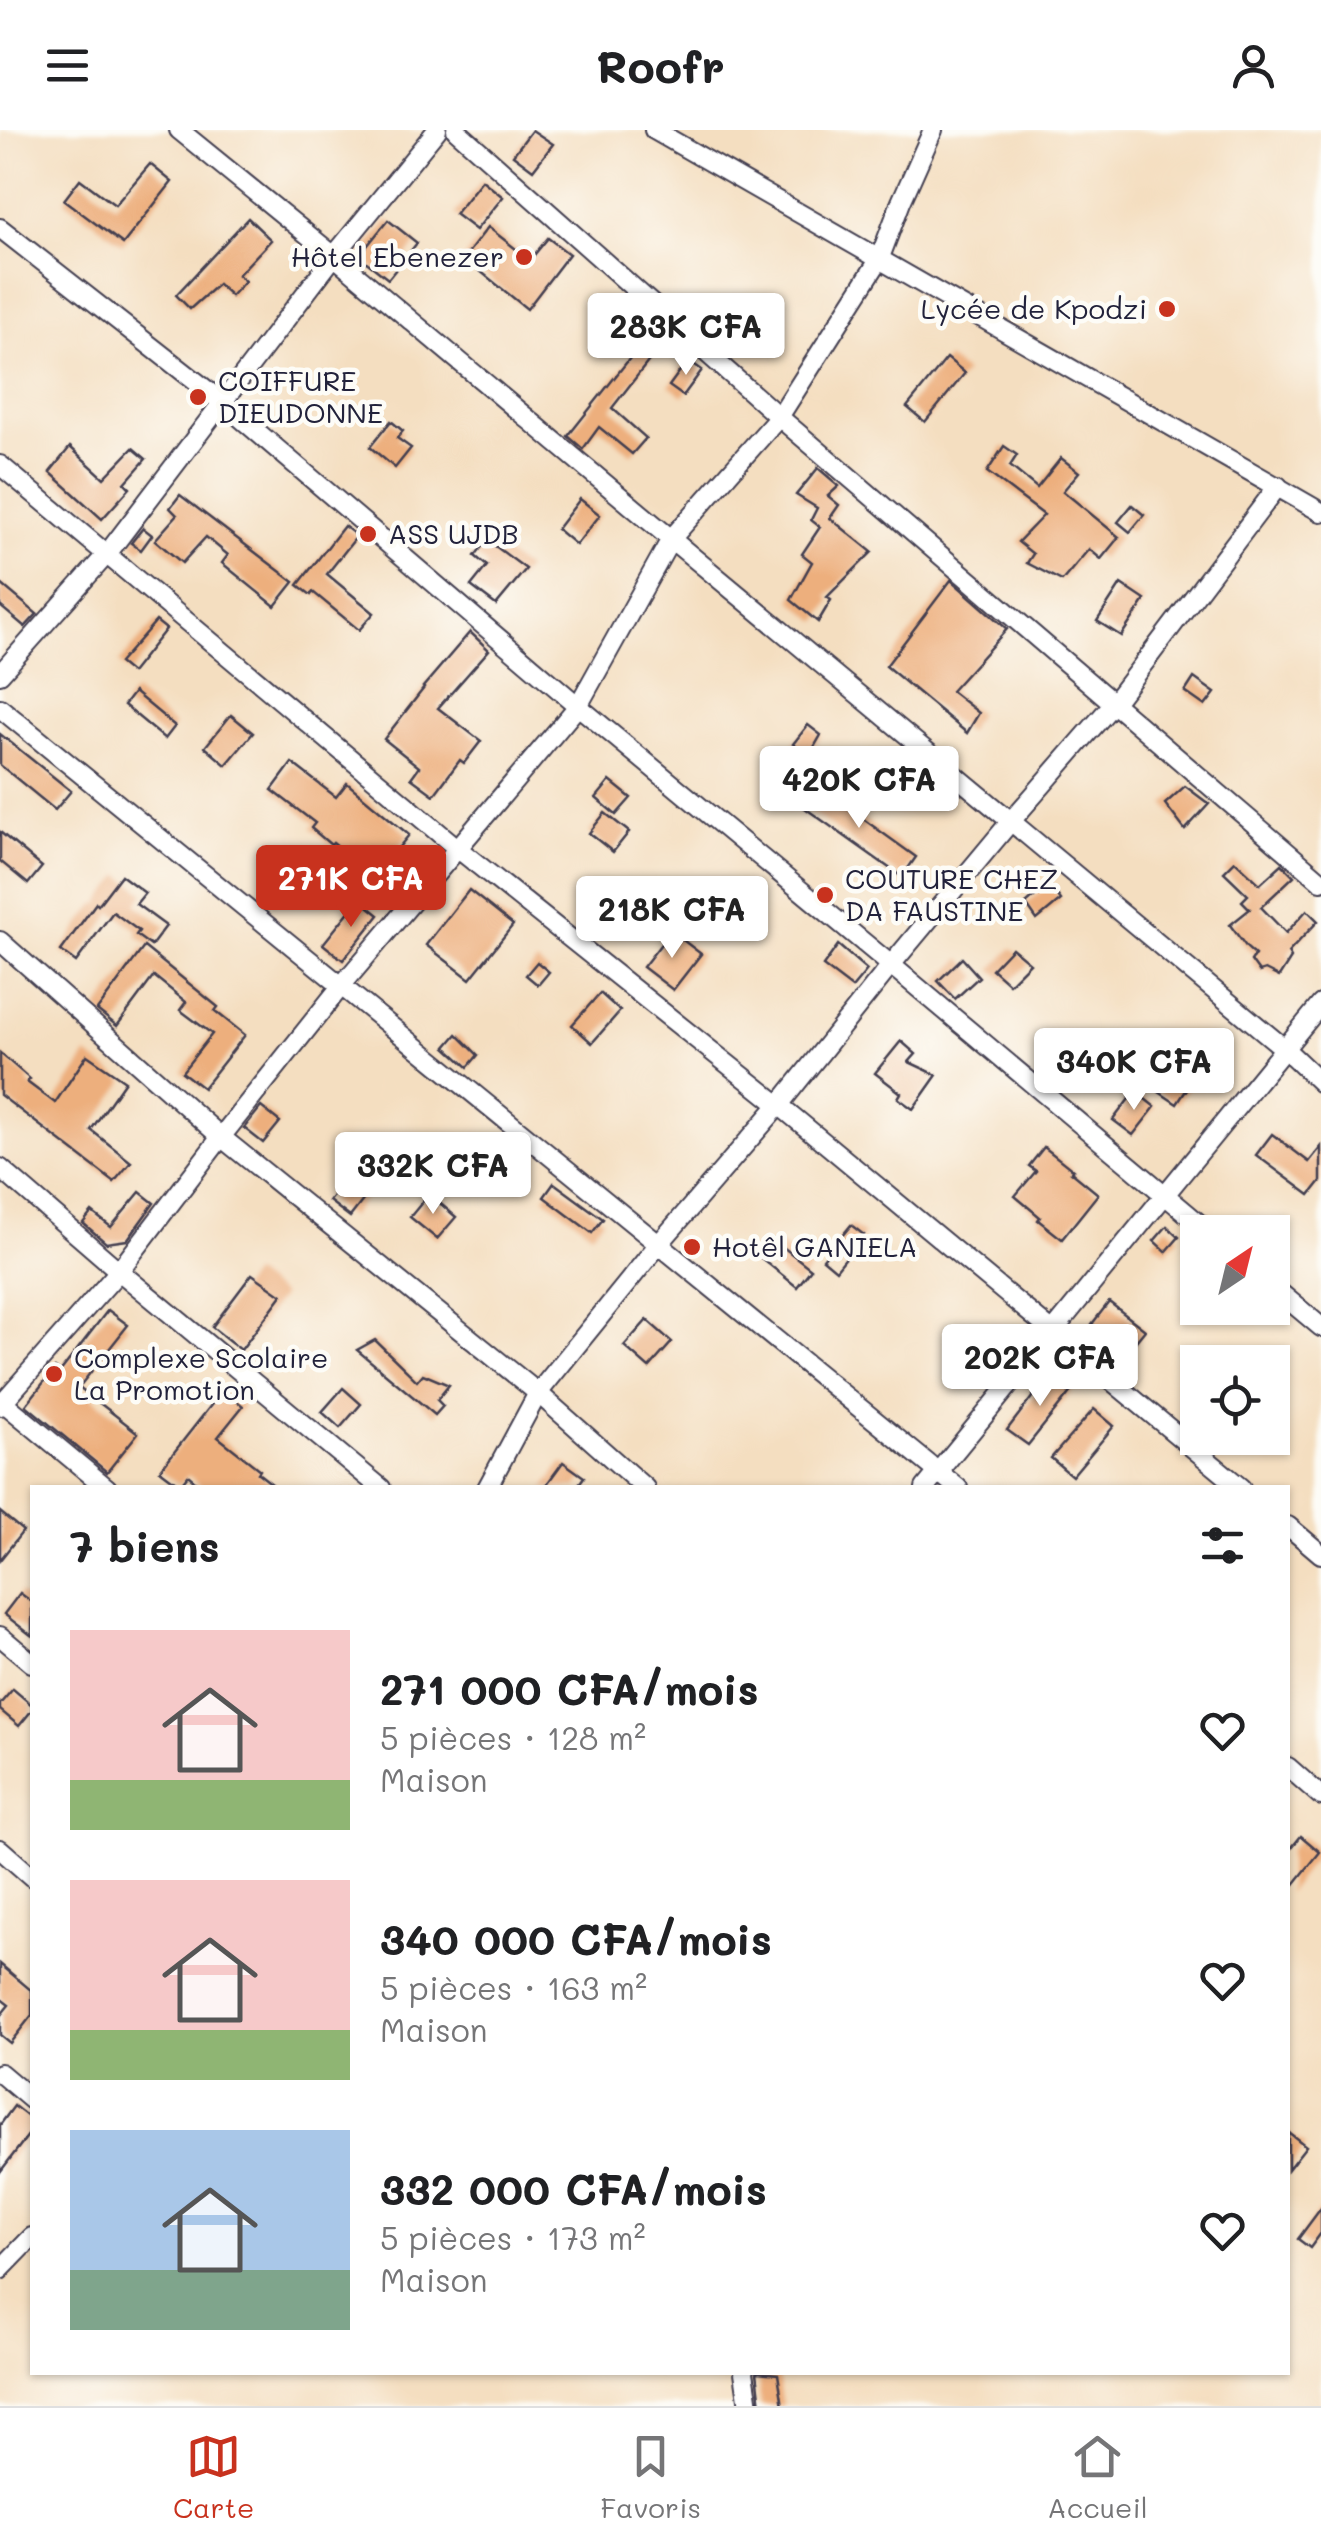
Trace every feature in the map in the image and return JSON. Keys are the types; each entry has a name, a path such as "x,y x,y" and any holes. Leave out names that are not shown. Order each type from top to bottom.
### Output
{"street":[{"path":"179,130 1012,820 1321,1082"},
{"path":"0,674 107,554 334,256 437,130"},
{"path":"456,130 779,417 1321,881"},
{"path":"654,130 1321,512"},
{"path":"103,1485 1,1402 118,1271 342,985 578,706 671,539 779,417 879,260 932,130"},
{"path":"0,228 222,402 578,706 1188,1215"},
{"path":"0,465 457,848 779,1105 1237,1485"},
{"path":"489,1485 538,1392 1012,820 1113,704 1278,486"},
{"path":"0,708 954,1485"},
{"path":"0,942 220,1137 538,1392 643,1485"},
{"path":"927,1485 1321,1004"},
{"path":"0,1168 377,1485"},
{"path":"1290,1301 1321,1327"},
{"path":"1290,1528 1321,1554"},
{"path":"0,1636 30,1661"},
{"path":"1290,1769 1321,1796"},
{"path":"0,1850 30,1875"},
{"path":"0,2073 30,2098"},
{"path":"0,2270 30,2239"},
{"path":"744,2375 749,2406"}],"building":[{"path":"532,130 553,144 533,170 513,155"},
{"path":"150,164 172,182 123,244 64,200 80,179 115,205"},
{"path":"482,180 503,197 476,230 455,214"},
{"path":"248,218 271,240 238,275 245,281 231,296 218,284 190,309 176,295"},
{"path":"388,220 417,243 388,279 359,256"},
{"path":"488,227 530,260 548,238 569,254 527,309 464,258"},
{"path":"642,343 655,353 612,408 646,438 632,454 599,427 583,449 568,436"},
{"path":"947,358 965,373 925,422 907,407"},
{"path":"688,360 702,370 683,396 669,386"},
{"path":"391,421 403,431 397,438 411,448 395,468 370,447"},
{"path":"1004,446 1017,455 1010,466 1037,488 1061,458 1079,472 1063,491 1119,537 1101,559 1089,549 1062,581 1027,563 1033,554 1018,542 1044,515 987,472"},
{"path":"70,447 104,478 133,448 146,459 125,483 130,488 102,519 50,472"},
{"path":"818,468 839,486 828,496 839,505 830,518 872,552 827,597 831,600 818,622 791,600 812,562 802,554 820,527 811,520 817,508 796,495"},
{"path":"180,495 294,582 275,606 222,563 228,555 206,537 182,563 155,540 177,515 170,508"},
{"path":"580,499 600,515 576,545 557,529"},
{"path":"1132,505 1144,515 1130,532 1118,522"},
{"path":"344,526 357,536 327,574 374,613 359,630 313,592 311,595 298,585"},
{"path":"143,528 152,535 141,550 131,543"},
{"path":"487,540 526,569 496,605 471,586 487,566 475,556"},
{"path":"951,580 1007,629 951,691 979,713 967,733 886,666"},
{"path":"0,583 37,614 25,627 0,606"},
{"path":"1121,584 1145,600 1121,636 1097,621"},
{"path":"156,621 166,629 131,673 119,663"},
{"path":"470,632 489,650 438,708 481,741 464,763 460,760 434,795 411,778 419,767 384,739"},
{"path":"1194,678 1215,693 1205,706 1185,692"},
{"path":"134,692 175,726 165,739 124,705"},
{"path":"231,715 253,733 226,765 205,747"},
{"path":"808,725 821,735 809,756 793,744"},
{"path":"0,734 71,791 55,810 0,765"},
{"path":"292,763 336,797 347,783 409,835 374,877 311,828 315,823 272,790"},
{"path":"610,781 631,798 616,815 596,798"},
{"path":"816,785 916,857 902,877 802,806"},
{"path":"1185,786 1209,804 1185,830 1165,804"},
{"path":"605,813 629,832 613,852 589,833"},
{"path":"0,832 42,867 28,884 0,861"},
{"path":"1235,861 1260,884 1282,864 1294,876 1261,907 1286,933 1307,910 1318,921 1288,953 1291,958 1279,977 1265,970 1259,972 1251,961 1255,955 1230,925 1250,909 1242,901 1248,895 1224,872"},
{"path":"121,875 145,893 136,904 166,926 151,946 136,935 139,931 113,912 76,962 61,951"},
{"path":"1049,884 1061,900 1037,920 1026,904"},
{"path":"469,890 513,925 470,979 426,945"},
{"path":"359,899 379,915 343,960 323,944"},
{"path":"671,931 701,954 673,990 643,967"},
{"path":"838,945 867,970 852,988 823,966"},
{"path":"144,947 218,1007 215,1011 245,1035 203,1088 182,1072 212,1034 180,1010 186,1002 154,976 117,1026 97,1010"},
{"path":"1012,948 1030,963 1009,984 992,969"},
{"path":"962,958 979,977 955,999 938,981"},
{"path":"537,962 549,972 538,985 526,975"},
{"path":"600,993 620,1011 592,1043 572,1025"},
{"path":"457,1034 478,1055 468,1067 446,1047"},
{"path":"901,1041 916,1054 909,1062 937,1075 913,1109 898,1098 901,1093 875,1073"},
{"path":"0,1053 30,1079 27,1082 55,1103 87,1055 125,1081 91,1130 131,1162 114,1182 0,1095"},
{"path":"1171,1074 1189,1086 1177,1104 1159,1092"},
{"path":"1135,1091 1155,1107 1133,1135 1113,1120"},
{"path":"261,1107 280,1122 263,1143 244,1128"},
{"path":"1272,1134 1309,1162 1321,1147 1321,1181 1310,1195 1256,1155"},
{"path":"1044,1147 1098,1194 1062,1239 1015,1196 1036,1171 1029,1166"},
{"path":"363,1157 384,1173 350,1217 329,1201"},
{"path":"554,1183 603,1219 592,1233 544,1197"},
{"path":"140,1192 154,1203 127,1240 106,1243 83,1223 92,1212 111,1227"},
{"path":"429,1194 456,1217 437,1239 410,1217"},
{"path":"851,1225 864,1235 836,1270 823,1259"},
{"path":"1167,1226 1179,1237 1166,1252 1154,1241"},
{"path":"774,1240 811,1269 797,1287 760,1257"},
{"path":"252,1274 282,1295 241,1350 212,1327"},
{"path":"1109,1302 1145,1330 1127,1352 1092,1324"},
{"path":"108,1310 128,1325 79,1387 138,1433 107,1472 26,1405 55,1368 60,1372"},
{"path":"647,1320 672,1342 649,1368 624,1346"},
{"path":"375,1340 417,1381 423,1374 449,1385 437,1400 443,1406 435,1415 357,1350"},
{"path":"1052,1371 1072,1390 1028,1445 1007,1430"},
{"path":"343,1388 361,1404 340,1428 322,1412"},
{"path":"223,1390 243,1406 218,1437 273,1485 200,1485 188,1475 180,1485 160,1470"},
{"path":"1094,1409 1114,1426 1072,1476 1051,1458"},
{"path":"563,1462 584,1477 578,1485 546,1485"},
{"path":"0,1512 23,1531 0,1560"},
{"path":"20,1593 30,1600 30,1634 4,1614"},
{"path":"13,1689 30,1703 30,1712 19,1726 0,1710 0,1704"},
{"path":"1301,1836 1320,1852 1290,1890 1290,1850"},
{"path":"0,1964 30,1989 30,2018 10,2043 0,2035 0,2016 9,2005 0,1998"},
{"path":"14,2106 30,2118 30,2133 0,2172 0,2125"},
{"path":"1290,2134 1306,2146 1290,2166"},
{"path":"1321,2208 1321,2233 1310,2248 1298,2239"},
{"path":"757,2375 778,2375 783,2406 761,2406"}],"place":[{"name":"Hôtel Ebenezer","path":"524,257"},
{"name":"Lycée de Kpodzi","path":"1167,309"},
{"name":"COIFFURE DIEUDONNE","path":"198,397"},
{"name":"ASS UJDB","path":"368,534"},
{"name":"COUTURE CHEZ DA FAUSTINE","path":"825,895"},
{"name":"Hotêl GANIELA","path":"692,1247"},
{"name":"Complexe Scolaire La Promotion","path":"54,1374"}]}
